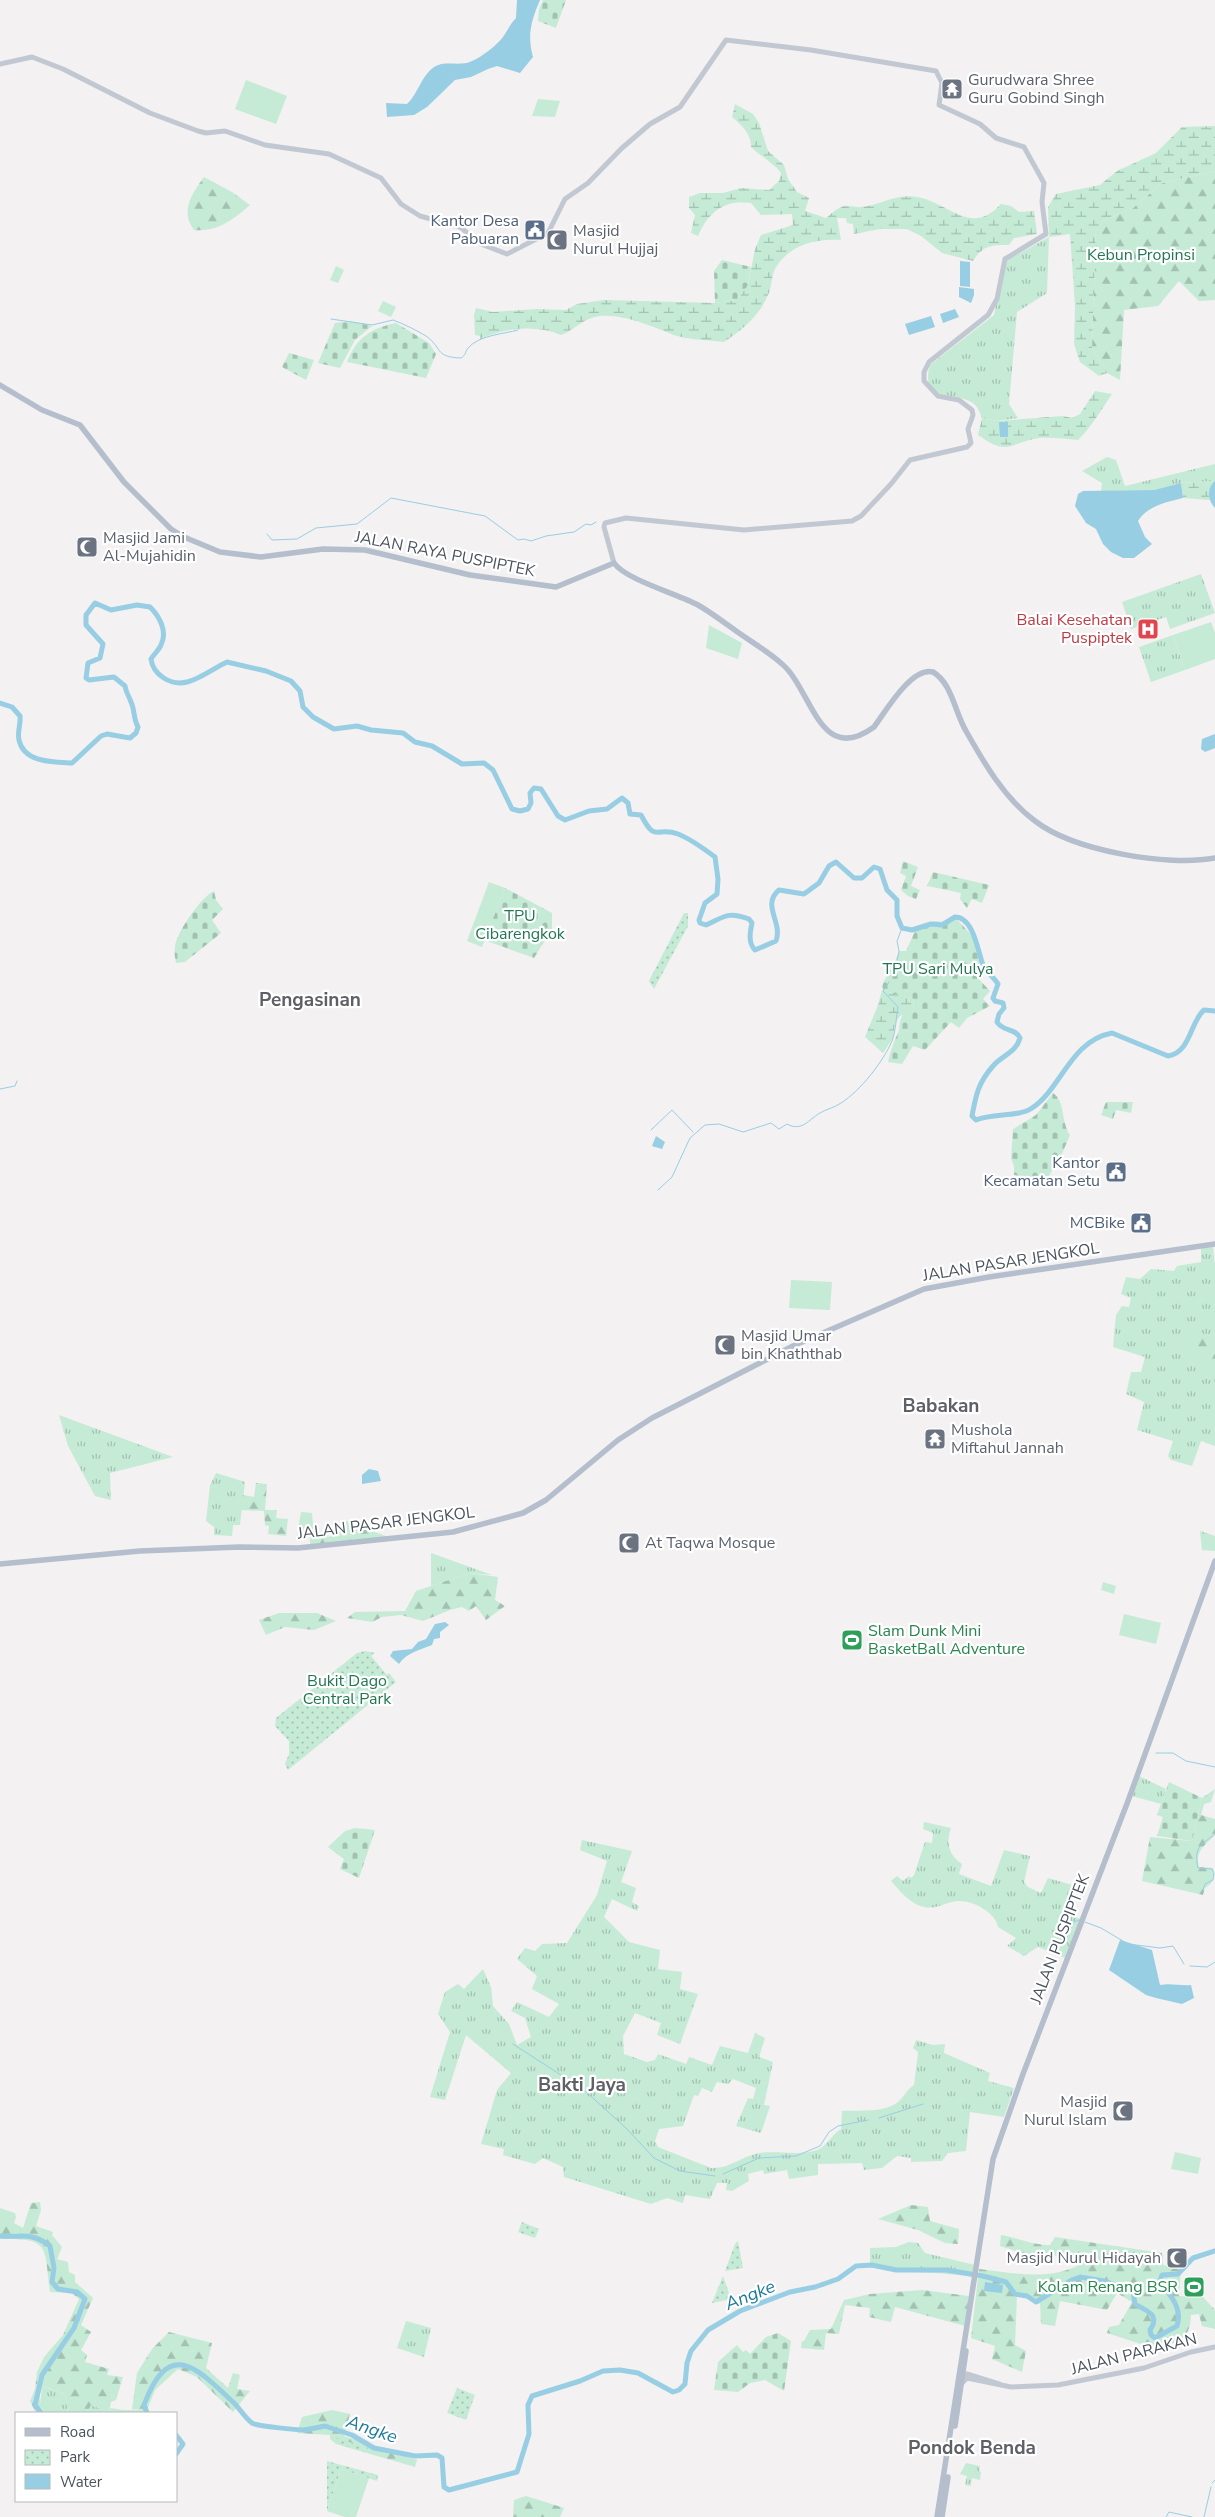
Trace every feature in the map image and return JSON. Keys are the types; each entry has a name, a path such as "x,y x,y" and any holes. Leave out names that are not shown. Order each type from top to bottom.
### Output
{"main road":[{"name":"JALAN RAYA PUSPIPTEK","path":"0,386 42,410 80,425 124,482 171,529 184,538 220,552 261,558 323,549 365,550 470,575 556,587 614,563"},
{"path":"614,563 621,570 699,605 783,664 798,683 818,721 824,729 832,734 849,738 866,733 874,727 913,678 923,671 933,672 946,685 964,728 984,762 1025,812 1043,827 1082,843 1143,858 1215,858"},
{"name":"JALAN PASAR JENGKOL","path":"0,1564 95,1555 218,1548 317,1546 454,1532 507,1519 523,1513 546,1500 615,1442 652,1418 793,1346 924,1289 1215,1244"},
{"name":"JALAN PUSPIPTEK","path":"961,2375 994,2155 1128,1801 1215,1561"},
{"path":"942,2517 961,2375"},
{"path":"937,2517 961,2375"}],"street":[{"path":"0,64 32,56 63,69 150,113 206,133 225,131 265,145 329,154 381,178 401,204 420,216 460,227 481,244 508,254 548,233 565,199 588,183 643,130 680,107 726,40 808,49 936,71 942,82 939,105 980,124 996,138 1024,146 1044,185 1042,202 1046,234 1005,259 997,298 988,315 929,362 925,368 924,381 933,393 940,398 959,400 972,410 973,415 968,429 971,443 967,446 910,460 885,491 860,516 852,521 744,530 626,518 612,520 605,523 604,527 614,563"},
{"name":"JALAN PARAKAN","path":"961,2375 981,2377 1014,2388 1058,2385 1144,2368 1191,2352 1215,2347"},
{"name":"JALAN PARAKAN","path":"960,2390 963,2380 967,2378 1000,2384"}],"green space":[{"path":"543,0 566,0 556,28 538,21 539,9"},
{"path":"246,80 287,96 276,124 235,109"},
{"path":"538,99 560,101 555,117 532,116"},
{"path":"735,104 753,114 759,123 768,151 784,165 788,179 797,192 809,198 805,211 826,218 844,206 861,207 909,196 929,200 960,215 980,218 1001,204 1011,206 1019,212 1034,211 1037,234 1014,238 1009,245 988,247 980,252 973,261 942,253 921,236 907,229 880,229 854,234 853,224 847,223 846,218 837,218 841,240 813,242 787,254 775,269 765,302 755,316 724,342 677,336 637,321 615,316 590,318 561,335 541,329 520,329 500,332 480,339 480,336 475,335 474,315 476,308 493,312 536,309 566,310 577,304 604,300 715,303 737,300 748,285 755,249 761,235 793,225 792,214 761,215 751,203 741,202 718,209 712,214 698,236 691,233 695,215 689,208 689,197 700,193 723,193 741,188 769,190 779,181 781,173 779,170 751,147 748,134 732,117"},
{"path":"1215,126 1215,171 1162,183 1133,208 1103,221 1096,230 1092,347 1107,373 1099,376 1080,362 1074,344 1075,306 1070,234 1049,237 1048,207 1056,194 1100,185 1117,171 1156,153 1182,127"},
{"name":"Kebun Propinsi","path":"1215,171 1215,300 1199,301 1179,281 1158,306 1124,310 1120,380 1107,373 1092,347 1096,230 1103,221 1133,208 1162,183"},
{"path":"204,177 232,192 250,205 224,224 210,229 194,230 188,216 189,202"},
{"path":"1049,237 1047,293 1017,312 1009,404 1018,418 997,421 982,418 974,404 958,397 934,391 930,386 928,377 930,365 994,315 1004,265 1009,259"},
{"path":"722,260 751,267 748,285 737,300 715,303 714,271"},
{"path":"336,266 344,270 338,283 330,280"},
{"path":"383,301 396,307 391,317 378,311"},
{"path":"350,321 372,326 355,340 340,368 318,363 335,323"},
{"path":"396,323 429,343 436,354 426,378 347,362 355,346 366,335 379,328"},
{"path":"289,353 314,360 306,380 282,367"},
{"path":"1095,391 1112,394 1092,424 1078,440 1039,438 1003,447 988,442 978,435 982,418 997,421 1063,416 1072,418 1080,414"},
{"path":"1107,457 1116,460 1125,486 1215,464 1215,481 1181,483 1154,490 1101,491 1102,483 1082,471"},
{"path":"1215,481 1209,491 1210,500 1183,498 1181,483"},
{"path":"1201,574 1215,613 1170,629 1166,617 1131,629 1122,602"},
{"path":"1211,622 1215,633 1215,659 1185,670 1173,635"},
{"path":"709,625 742,643 738,659 706,648"},
{"path":"1173,635 1185,670 1151,682 1139,647"},
{"path":"903,861 918,867 911,886 920,890 916,899 908,896 901,890 906,876 900,873"},
{"path":"933,872 989,885 982,903 972,899 967,908 960,899 961,893 927,886"},
{"path":"489,882 505,888 482,947 467,941"},
{"name":"TPU Cibarengkok","path":"505,888 552,913 552,929 534,958 484,940"},
{"path":"214,891 216,900 223,909 212,920 221,933 185,962 176,963 176,941 184,925 203,900"},
{"path":"684,913 688,913 688,926 654,989 649,981"},
{"name":"TPU Sari Mulya","path":"954,916 974,938 980,966 975,975 990,991 983,999 990,1006 967,1018 959,1028 951,1022 925,1050 913,1046 902,1064 888,1062 901,1019 904,1013 913,1011 914,999 884,991 882,987 884,982 896,961 899,951 906,951 916,929 934,921 947,922"},
{"path":"882,990 914,999 913,1011 900,1016 895,1024 893,1038 883,1053 865,1037"},
{"path":"1053,1093 1060,1101 1070,1135 1058,1163 1053,1165 1051,1172 1044,1179 1014,1175 1014,1166 1011,1159 1013,1129 1036,1115"},
{"path":"1106,1102 1133,1102 1131,1113 1116,1110 1113,1119 1101,1115"},
{"path":"1213,1247 1215,1266 1215,1446 1201,1441 1192,1466 1171,1460 1168,1456 1173,1441 1137,1430 1144,1402 1126,1394 1131,1372 1141,1372 1145,1357 1113,1347 1116,1315 1122,1306 1129,1307 1131,1298 1121,1294 1126,1277 1140,1279 1151,1269 1174,1271 1177,1266 1201,1262 1201,1248"},
{"path":"791,1280 832,1282 830,1310 789,1308"},
{"path":"1203,1334 1215,1338 1215,1383 1210,1361 1197,1358 1187,1350 1187,1338"},
{"path":"59,1415 173,1457 110,1473 111,1500 95,1496 68,1446"},
{"path":"216,1473 245,1482 240,1525 233,1525 232,1536 214,1535 214,1527 206,1521 210,1485"},
{"path":"256,1483 267,1484 265,1510 277,1510 276,1518 288,1519 286,1536 268,1534 269,1526 265,1525 264,1511 241,1510 243,1495 254,1497"},
{"path":"301,1512 312,1513 314,1536 352,1535 356,1525 391,1538 310,1548 310,1537 297,1536"},
{"path":"342,1519 356,1525 352,1535 337,1536"},
{"path":"1200,1531 1215,1536 1215,1551 1202,1550"},
{"path":"431,1553 492,1575 470,1573 431,1586"},
{"path":"470,1573 498,1577 495,1600 505,1606 486,1620 476,1606 469,1611 462,1607 450,1610 423,1621 401,1615 382,1617 372,1622 347,1618 355,1612 405,1611 416,1591"},
{"path":"1103,1582 1116,1586 1114,1594 1101,1590"},
{"path":"279,1613 317,1613 336,1621 314,1630 285,1627 266,1635 259,1620"},
{"path":"1124,1614 1161,1623 1156,1644 1119,1635"},
{"name":"Bukit Dago Central Park","path":"365,1651 375,1653 371,1656 387,1675 389,1673 396,1682 288,1770 285,1764 289,1754 289,1741 275,1726 276,1718 357,1653"},
{"path":"1139,1776 1166,1789 1161,1804 1132,1796"},
{"path":"1169,1782 1202,1798 1192,1841 1157,1836 1163,1817 1157,1815"},
{"path":"1215,1789 1211,1802 1204,1804 1201,1815 1215,1819 1215,1835 1201,1849 1198,1857 1199,1867 1213,1868 1214,1871 1213,1880 1205,1888 1203,1895 1142,1881 1150,1837 1192,1841 1202,1798"},
{"path":"924,1822 951,1828 949,1848 954,1857 962,1864 959,1874 991,1886 1004,1850 1030,1856 1024,1882 1028,1887 1041,1893 1048,1878 1072,1885 1070,1914 1080,1919 1065,1958 1038,1947 1024,1956 1007,1946 1016,1938 998,1927 993,1917 977,1905 959,1901 929,1908 914,1903 906,1897 891,1881 897,1876 903,1881 909,1876 911,1878 914,1875 925,1842 932,1843 933,1833 923,1829"},
{"path":"355,1828 375,1830 359,1878 340,1869 344,1859 328,1847 345,1831"},
{"path":"582,1840 632,1851 621,1882 636,1888 632,1902 639,1906 637,1911 612,1899 604,1917 629,1942 660,1950 658,1969 682,1972 680,1989 698,1994 680,2044 657,2035 661,2023 635,2013 623,2036 624,2054 647,2062 655,2060 658,2054 686,2064 689,2057 712,2065 720,2046 748,2053 755,2033 765,2038 759,2057 773,2062 764,2105 770,2106 761,2133 736,2126 748,2098 753,2099 756,2088 733,2079 728,2084 717,2082 712,2092 702,2088 698,2096 694,2095 683,2126 659,2129 655,2141 658,2147 711,2168 723,2167 755,2154 814,2151 821,2148 841,2129 842,2111 871,2110 892,2106 914,2085 918,2052 913,2048 916,2040 933,2045 945,2044 944,2053 990,2073 988,2081 1014,2088 1004,2117 970,2112 966,2151 948,2153 942,2161 911,2162 911,2158 897,2156 882,2168 864,2170 862,2163 818,2164 818,2175 789,2179 787,2170 764,2174 763,2170 748,2174 749,2181 732,2191 726,2190 727,2183 717,2183 710,2199 685,2195 683,2203 667,2198 651,2204 564,2177 563,2167 543,2158 535,2164 503,2155 504,2149 481,2144 497,2090 511,2073 466,2035 445,2100 430,2097 450,2032 438,2014 445,1992 458,1984 464,1989 483,1969 491,1987 493,2006 509,2024 517,2045 531,2037 525,2018 511,2011 517,2002 549,2017 559,2004 532,1989 537,1976 517,1959 525,1948 535,1951 542,1944 567,1943 597,1895 607,1861 580,1850"},
{"path":"1175,2152 1201,2158 1198,2174 1171,2169"},
{"path":"40,2202 41,2210 36,2226 53,2232 52,2235 62,2247 57,2259 68,2262 69,2272 75,2275 75,2282 93,2298 81,2325 91,2332 81,2350 87,2355 85,2362 109,2369 107,2375 123,2377 116,2400 111,2402 109,2412 91,2405 88,2412 68,2412 65,2394 43,2386 40,2400 44,2412 36,2412 30,2401 35,2389 37,2372 44,2357 63,2335 79,2299 72,2293 50,2292 45,2255 37,2243 28,2240 0,2239 0,2208 15,2213 14,2223 23,2228 31,2203"},
{"path":"911,2205 928,2207 930,2221 959,2229 958,2244 945,2243 918,2230 878,2219"},
{"path":"522,2222 539,2229 535,2238 518,2232"},
{"path":"1001,2235 1043,2245 1050,2245 1055,2237 1162,2253 1163,2265 1181,2269 1179,2296 1203,2297 1215,2310 1215,2329 1202,2326 1199,2314 1191,2315 1186,2335 1157,2349 1154,2345 1144,2345 1107,2333 1109,2327 1119,2325 1132,2302 1117,2293 1107,2310 1060,2301 1055,2326 1041,2324 1040,2304 1025,2295 1017,2295 1015,2345 1026,2351 1022,2372 992,2359 995,2346 971,2338 979,2269 1017,2274 1043,2274 1067,2270 1079,2265 1079,2257 1025,2254 1000,2246"},
{"path":"738,2241 743,2268 725,2271 735,2244"},
{"path":"909,2242 918,2243 925,2253 975,2265 973,2277 870,2267 870,2248 896,2247"},
{"path":"723,2276 731,2299 712,2303"},
{"path":"922,2290 969,2296 965,2326 895,2307 891,2322 869,2317 870,2308 845,2305 839,2334 826,2333 824,2350 801,2348 802,2341 804,2341 810,2330 831,2329 844,2300 870,2294"},
{"path":"406,2321 431,2328 424,2357 397,2348"},
{"path":"169,2332 212,2343 206,2368 228,2388 233,2373 240,2375 237,2389 250,2391 233,2412 197,2377 178,2369 155,2390 147,2410 132,2409 137,2373 152,2349"},
{"path":"778,2333 791,2341 784,2391 765,2380 750,2383 738,2392 714,2390 718,2362 737,2345 743,2352 746,2350 750,2354 766,2337"},
{"path":"42,2386 65,2394 68,2412 44,2412 40,2405"},
{"path":"457,2388 475,2395 466,2420 447,2413"},
{"path":"91,2405 109,2412 88,2412"},
{"path":"110,2408 147,2410 149,2412 109,2412"},
{"path":"332,2410 350,2414 344,2436 417,2460 415,2467 336,2444 330,2439 330,2435 297,2433 302,2417"},
{"path":"331,2436 368,2448 366,2452 334,2442"},
{"path":"327,2461 378,2475 377,2481 341,2469 327,2511"},
{"path":"966,2463 980,2466 980,2480 972,2478 971,2486 965,2485 967,2476 960,2474"},
{"path":"341,2469 369,2478 356,2517 345,2517 327,2511"},
{"path":"526,2496 564,2508 560,2517 513,2517 514,2500"}],"water":[{"path":"517,0 540,0 534,15 530,35 533,57 520,73 497,66 471,77 455,80 427,107 414,115 387,117 386,103 407,104 426,75 434,67 443,64 467,63 493,47 503,37 516,18"},
{"path":"960,261 970,262 970,287 960,286"},
{"path":"959,287 974,289 971,303 959,297"},
{"path":"955,309 959,317 943,323 940,314"},
{"path":"931,316 935,327 909,335 905,324"},
{"path":"999,422 1008,422 1008,437 1000,437"},
{"path":"1215,481 1215,508 1211,502 1209,491"},
{"path":"1181,483 1183,498 1152,508 1138,521 1145,537 1152,544 1134,558 1123,558 1111,552 1103,544 1096,529 1086,523 1075,506 1078,494 1083,491 1154,490"},
{"path":"1215,734 1215,748 1205,752 1201,749 1202,739"},
{"path":"656,1136 665,1142 662,1149 652,1146"},
{"path":"369,1469 378,1471 381,1481 362,1484 362,1475"},
{"path":"445,1622 449,1625 440,1632 440,1638 434,1639 432,1645 409,1654 399,1664 390,1656 393,1651 412,1649 418,1642 426,1639 435,1624"},
{"path":"1120,1940 1152,1950 1160,1985 1191,1985 1194,1998 1182,2004 1146,1995 1109,1970"},
{"path":"985,2282 1003,2285 1002,2293 984,2291"}],"waterway":[{"path":"331,319 372,325 393,320 426,336 443,354 461,358 465,355 468,348 478,340 518,330"},
{"path":"267,534 272,540 297,539 316,528 357,524 391,498 485,516 518,540 531,541 546,536 574,532 586,524 591,525 596,522"},
{"path":"0,703 12,707 20,716 19,740 22,748 40,760 72,763 101,736 107,734 130,738 136,733 138,727 125,686 114,677 89,680 86,678 88,663 100,658 103,644 86,625 86,615 95,603 111,610 137,605 150,607 162,624 164,634 160,647 151,659 152,665 159,674 169,681 181,683 191,681 227,662 266,671 291,681 300,691 303,707 313,717 334,729 357,726 371,730 403,733 415,742 432,746 462,764 484,763 493,770 512,809 520,811 528,809 531,803 530,793 534,788 541,789 558,816 565,820 589,811 607,809 622,798 628,803 630,814 641,815 653,832 678,834 715,857 718,879 717,894 705,903 699,920 700,923 706,925 730,915 749,919 752,923 750,941 755,950 776,941 777,927 772,902 779,890 804,894 819,883 829,866 836,862 854,878 862,878 874,867 880,869 887,890 897,900 897,916 902,928 912,930 931,924 942,925 955,917 967,923 974,936 983,965 998,984 993,998 995,1001 1003,1003 1004,1008 999,1014 997,1022 1016,1033 1020,1038 1012,1051 993,1066 981,1084 976,1095 972,1116 976,1120 991,1116 1020,1113 1032,1108 1051,1089 1076,1055 1086,1045 1098,1038 1112,1033 1168,1056 1176,1053 1186,1043 1199,1015 1204,1010 1215,1011"},
{"path":"888,975 897,961 899,951 897,941 902,928"},
{"path":"658,1190 672,1177 690,1138 705,1125 719,1124 743,1132 771,1123 779,1129 787,1124 797,1127 838,1105 856,1091 877,1067 893,1037 898,1007 883,991 889,982"},
{"path":"0,1089 15,1086 17,1081"},
{"path":"651,1130 672,1110 693,1132"},
{"path":"1156,1753 1173,1753 1186,1761 1215,1767"},
{"path":"1203,1890 1205,1884 1213,1880 1214,1873 1212,1869 1198,1868 1197,1852 1215,1834"},
{"path":"1067,1937 1074,1922 1079,1920"},
{"path":"1085,1922 1101,1928 1128,1944 1160,1948 1173,1946 1184,1964"},
{"path":"1190,1966 1207,1967 1215,1962"},
{"path":"513,2044 584,2090 627,2129 654,2158 680,2171 715,2176"},
{"path":"879,2118 923,2104"},
{"path":"723,2174 759,2158 796,2156 820,2146 829,2132 838,2126 868,2120"},
{"name":"Angke","path":"0,2236 37,2238 50,2246 54,2268 52,2282 58,2289 77,2292 85,2299 74,2328 42,2375 35,2405 40,2412"},
{"name":"Angke","path":"305,2430 325,2426 352,2435 374,2448 415,2456 437,2455 442,2458 444,2487 449,2490 517,2472 529,2434 528,2405 532,2396 580,2381 603,2371 620,2370 638,2373 673,2392 679,2390 685,2384 687,2363 691,2351 708,2330 740,2311 790,2292 815,2287 838,2279 856,2266 872,2265 896,2270 946,2270 983,2276 1006,2282 1015,2294 1027,2296 1036,2302 1080,2277 1104,2281 1133,2291 1135,2304 1153,2317 1153,2325 1150,2330 1151,2335 1155,2338 1177,2326 1178,2319 1177,2308 1160,2281 1162,2275 1178,2274 1193,2258 1215,2251"},
{"name":"Angke","path":"147,2412 144,2405 153,2384 163,2371 173,2365 184,2365 207,2379 234,2403 252,2423 268,2427 305,2430"},
{"name":"Angke","path":"178,2438 183,2444 178,2451"},
{"path":"1212,2483 1215,2480"},
{"path":"1204,2517 1211,2487"},
{"path":"1166,2517 1169,2512 1192,2517"}],"place":[{"name":"Gurudwara Shree Guru Gobind Singh","path":"952,89"},
{"name":"Kantor Desa Pabuaran","path":"535,230"},
{"name":"Masjid Nurul Hujjaj","path":"557,240"},
{"name":"Masjid Jami Al-Mujahidin","path":"87,547"},
{"name":"Balai Kesehatan Puspiptek","path":"1148,629"},
{"name":"Kantor Kecamatan Setu","path":"1116,1172"},
{"name":"MCBike","path":"1141,1223"},
{"name":"Masjid Umar bin Khaththab","path":"725,1345"},
{"name":"Mushola Miftahul Jannah","path":"935,1439"},
{"name":"At Taqwa Mosque","path":"629,1543"},
{"name":"Slam Dunk Mini BasketBall Adventure","path":"852,1640"},
{"name":"Masjid Nurul Islam","path":"1123,2111"},
{"name":"Masjid Nurul Hidayah","path":"1177,2258"},
{"name":"Kolam Renang BSR","path":"1194,2287"}],"district":[{"name":"Pengasinan","path":"310,1000"},
{"name":"Babakan","path":"941,1406"},
{"name":"Bakti Jaya","path":"582,2085"},
{"name":"Pondok Benda","path":"972,2448"}]}
